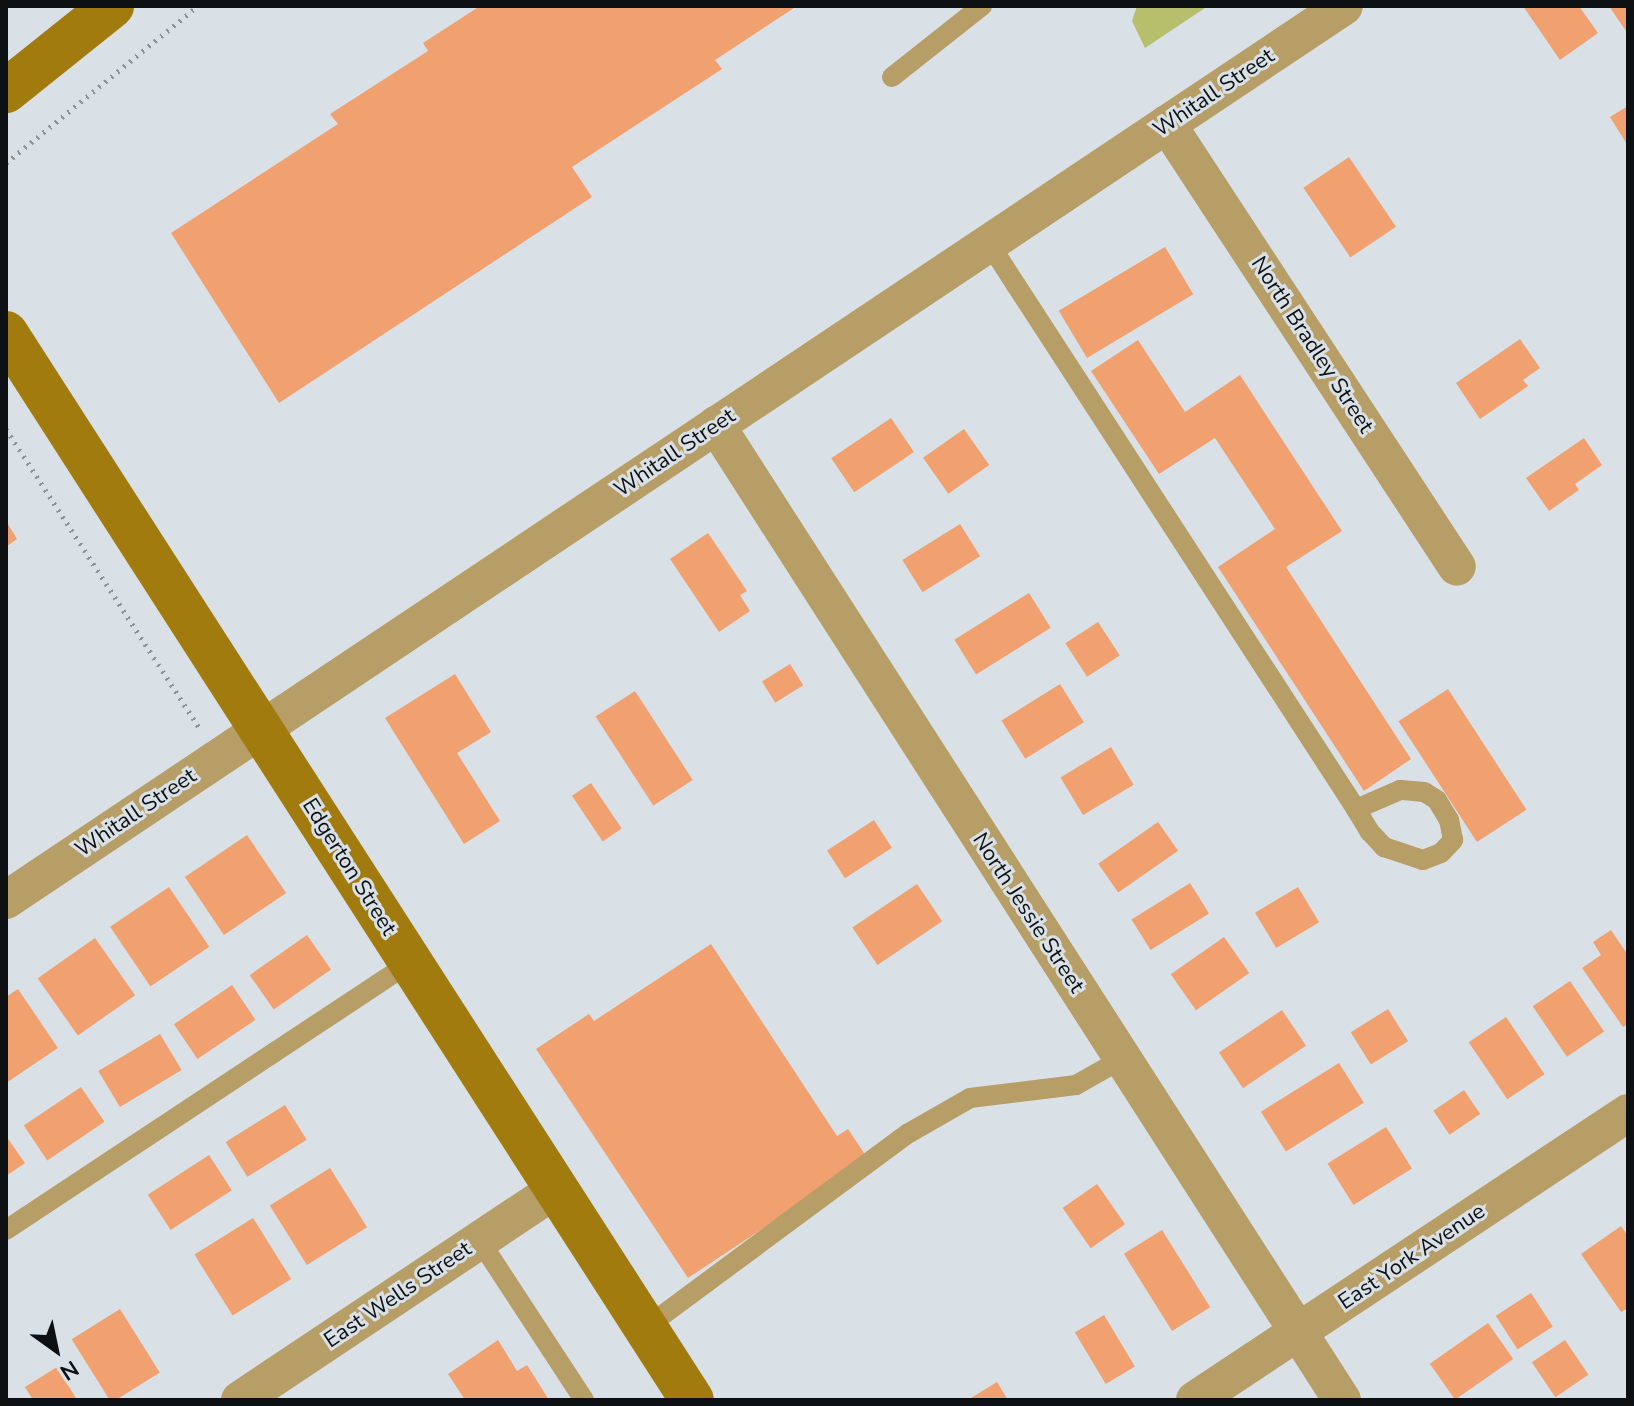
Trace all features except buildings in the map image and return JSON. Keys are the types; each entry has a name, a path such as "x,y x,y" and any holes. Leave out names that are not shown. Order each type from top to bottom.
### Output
{"street":[{"path":"6,91 112,6"},
{"name":"Whitall Street","path":"6,900 1344,6"},
{"name":"North Bradley Street","path":"1167,124 1457,567"},
{"name":"Edgerton Street","path":"6,333 264,729 408,964 692,1400"},
{"name":"North Jessie Street","path":"716,425 1342,1400"},
{"name":"East York Avenue","path":"1195,1400 1628,1113"},
{"name":"East Wells Street","path":"240,1400 555,1190"}],"lane":[{"path":"892,77 982,6"},
{"path":"989,243 1356,809 1384,847 1423,860 1441,853 1453,840 1437,800 1424,792 1400,790 1356,809"},
{"path":"6,1230 408,964"},
{"path":"645,1328 909,1133 970,1098 1076,1085 1122,1059"},
{"path":"480,1241 584,1400"}],"path":[{"path":"6,163 198,6"},
{"path":"6,429 218,757"}],"green space":[{"path":"1137,6 1208,6 1145,48 1132,21"}]}
